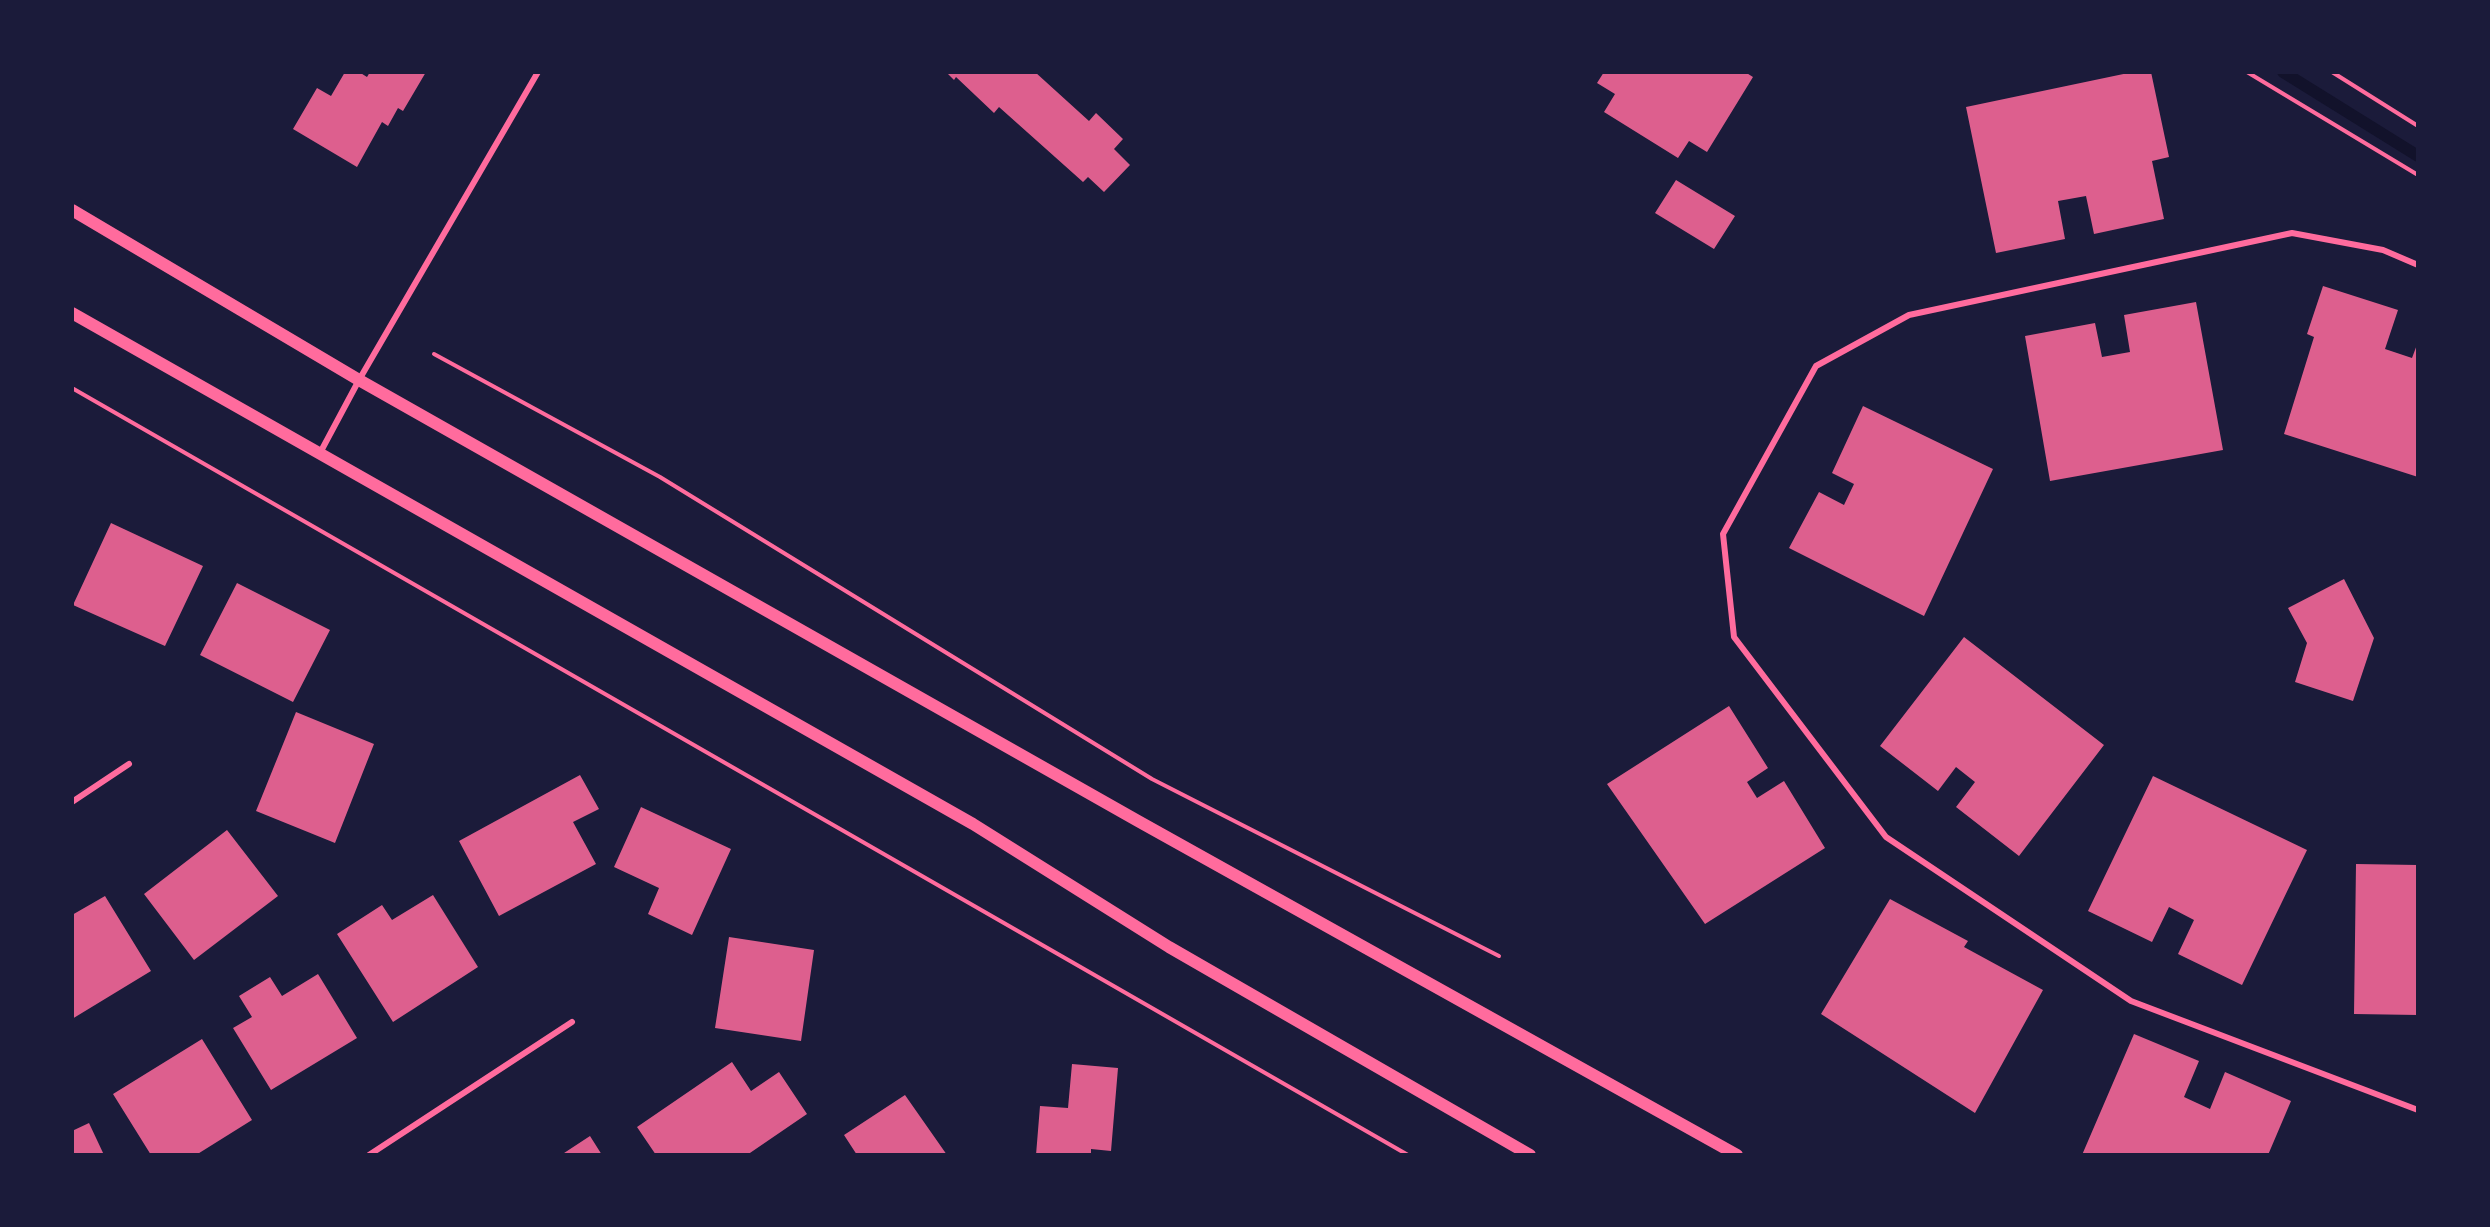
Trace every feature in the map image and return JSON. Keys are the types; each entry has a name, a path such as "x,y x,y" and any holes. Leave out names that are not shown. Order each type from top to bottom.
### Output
{"main road":[{"path":"72,210 359,380 1149,827 1737,1155"},
{"path":"72,312 973,824 1169,947 1530,1155"}],"street":[{"path":"320,453 359,380 538,72"},
{"path":"2418,265 2383,250 2292,233 1910,315 1816,366 1723,534 1734,637 1886,837 2131,1001 2418,1110"},
{"path":"72,802 129,764"},
{"path":"369,1155 572,1022"}],"path":[{"path":"2247,72 2418,175"},
{"path":"2331,72 2418,126"},
{"path":"434,354 660,477 1152,779 1498,956"},
{"path":"72,388 1408,1155"}],"building":[{"path":"345,72 359,72 367,77 370,72 426,72 403,111 398,108 388,126 382,122 357,167 293,129 317,88 331,96"},
{"path":"946,72 1035,72 1089,121 1096,113 1123,139 1114,149 1130,165 1104,192 1088,177 1083,182 999,107 994,113 956,77 954,80"},
{"path":"1604,72 1745,72 1753,77 1707,152 1689,141 1678,158 1604,112 1615,94 1597,83"},
{"path":"2133,72 2151,72 2169,157 2152,161 2164,219 2094,234 2086,196 2058,201 2065,239 1996,253 1966,107"},
{"path":"1676,180 1735,216 1714,249 1655,213"},
{"path":"2323,286 2398,310 2385,349 2412,358 2418,342 2418,477 2284,434 2314,337 2307,334"},
{"path":"2196,302 2223,450 2050,481 2025,336 2095,323 2102,357 2130,352 2124,315"},
{"path":"1863,406 1993,469 1924,616 1789,548 1819,492 1844,505 1854,484 1832,473"},
{"path":"111,523 203,566 165,646 73,605"},
{"path":"2344,579 2374,638 2353,701 2295,682 2307,643 2288,608"},
{"path":"237,583 330,630 293,702 200,655"},
{"path":"1964,637 2104,745 2019,856 1956,807 1975,782 1956,767 1938,791 1880,746"},
{"path":"1729,706 1768,768 1747,782 1757,798 1784,781 1825,848 1705,924 1607,784"},
{"path":"296,712 374,744 335,843 256,811"},
{"path":"580,775 599,809 573,822 596,864 499,916 459,841"},
{"path":"2153,776 2307,850 2242,985 2178,954 2194,920 2169,907 2152,942 2088,911"},
{"path":"641,807 731,849 692,935 648,914 659,888 614,867"},
{"path":"227,830 278,896 194,960 144,894"},
{"path":"2356,864 2418,865 2418,1015 2354,1014"},
{"path":"433,895 478,967 393,1022 337,934 382,905 392,920"},
{"path":"105,896 151,971 72,1019 72,915"},
{"path":"1890,899 1968,941 1964,947 2043,990 1975,1113 1821,1014"},
{"path":"729,937 814,950 801,1041 715,1028"},
{"path":"318,974 357,1038 271,1090 233,1028 252,1017 239,996 270,977 282,996"},
{"path":"2134,1034 2199,1061 2184,1097 2210,1109 2225,1072 2291,1101 2268,1155 2082,1155"},
{"path":"202,1039 252,1120 196,1155 151,1155 113,1094"},
{"path":"732,1062 751,1091 779,1072 807,1114 747,1155 656,1155 637,1127"},
{"path":"1072,1064 1118,1068 1111,1151 1091,1149 1091,1155 1036,1155 1040,1106 1068,1108"},
{"path":"905,1095 947,1155 857,1155 844,1135"},
{"path":"89,1123 104,1155 72,1155 72,1131"},
{"path":"590,1136 602,1155 561,1155"}],"waterway":[{"path":"2283,72 2418,156"}]}
